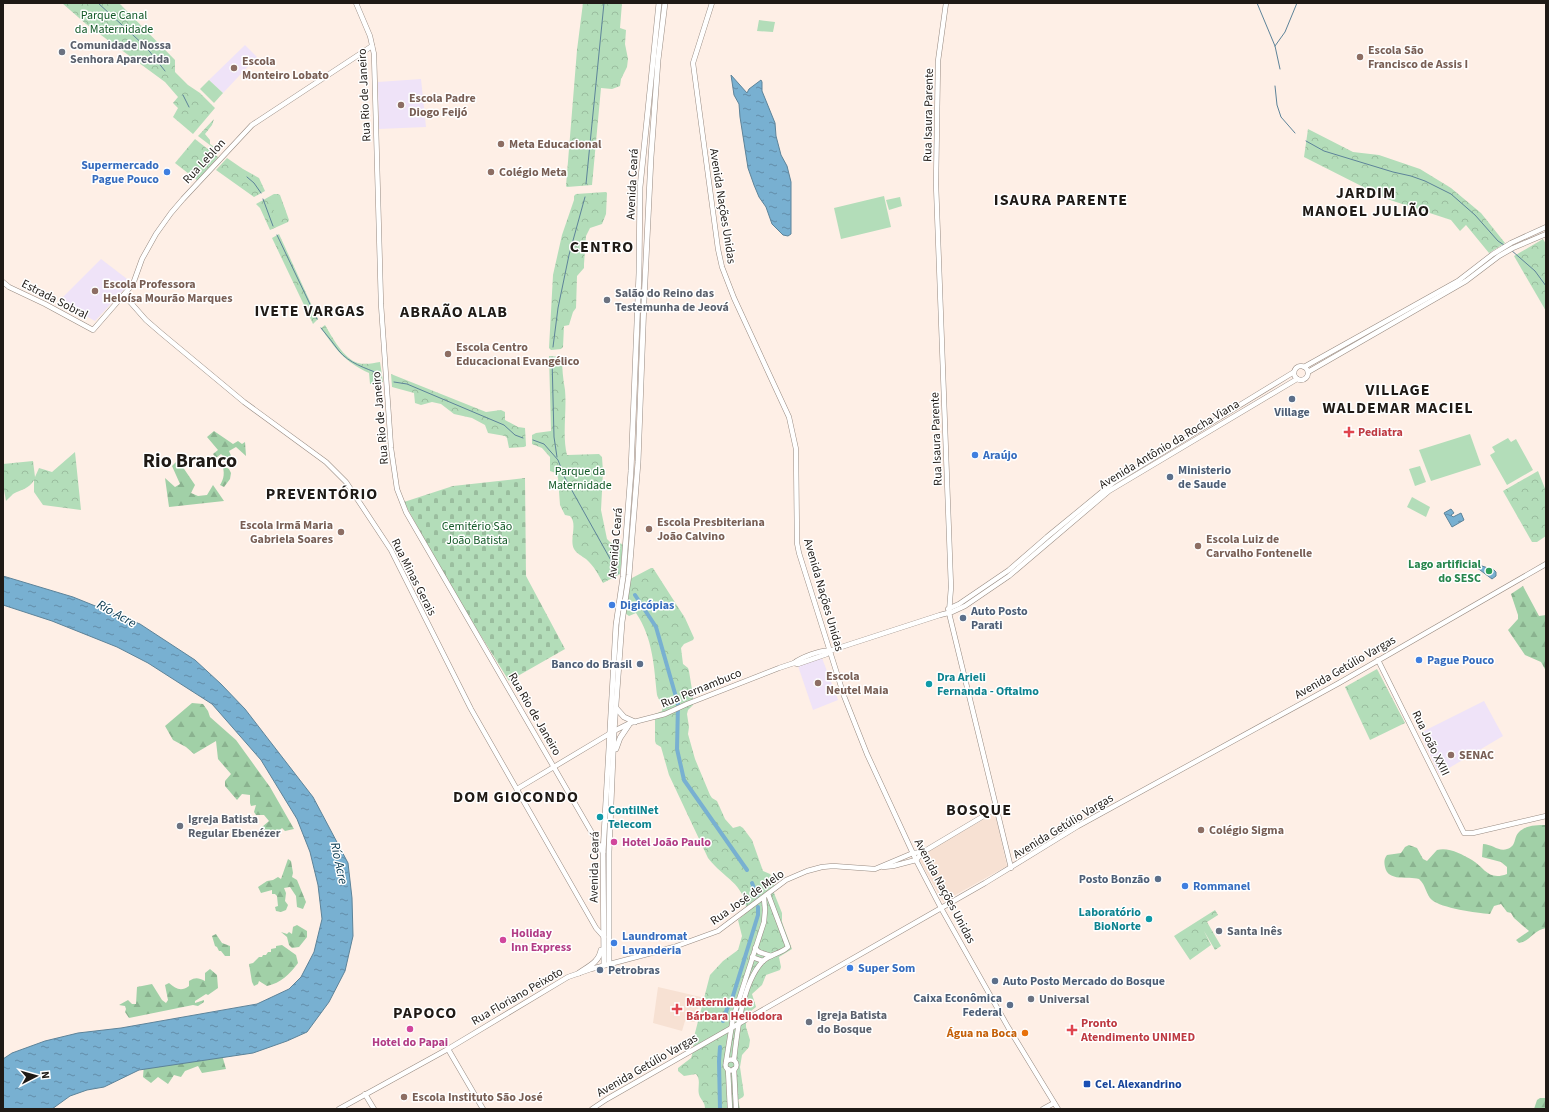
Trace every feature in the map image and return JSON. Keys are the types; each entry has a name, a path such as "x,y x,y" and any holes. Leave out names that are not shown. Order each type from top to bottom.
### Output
{"main road":[{"name":"Avenida Ceará","path":"606,965 604,937 603,853 612,732 616,625 623,577 631,471 639,281 640,187 659,3"},
{"name":"Avenida Ceará","path":"606,965 613,762 612,732 616,708 621,630 629,575 638,462 651,157 658,60 665,3"},
{"path":"647,118 651,121 653,129"},
{"path":"644,142 647,154 651,157"},
{"path":"613,762 618,742 633,723 624,718 616,708"},
{"path":"603,853 606,859 609,874"},
{"path":"579,973 599,958 604,937"}],"street":[{"name":"Rua Rio de Janeiro","path":"356,3 368,31 372,46 375,71 380,298 392,448 397,489 406,512 603,853"},
{"name":"Avenida Nações Unidas","path":"712,3 693,63 718,249 722,267 734,298 788,412 796,450 797,543 828,652 864,747 916,860 941,908 1008,1027 1058,1109"},
{"name":"Rua Isaura Parente","path":"946,3 938,61 936,184 946,421 949,614 958,657 1011,868"},
{"name":"Rua Leblon","path":"93,330 133,284 142,259 156,234 171,213 252,125 372,46"},
{"path":"1498,254 1466,281 1308,372 1304,379 1297,379 1294,372 1298,367 1304,367 1458,281 1498,254 1512,245 1546,227"},
{"path":"1512,245 1546,234"},
{"name":"Estrada Sobral","path":"3,282 9,287 51,307 93,330"},
{"name":"Estrada Sobral","path":"3,286 9,287"},
{"name":"Rua Minas Gerais","path":"124,295 146,320 161,333 244,402 326,462 346,482 391,550 471,709 596,928 604,937"},
{"path":"1304,367 1308,372"},
{"name":"Avenida Antônio da Rocha Viana","path":"940,615 1009,570 1063,523 1114,482 1182,442 1294,372"},
{"name":"Avenida Antônio da Rocha Viana","path":"828,652 940,615 949,614 965,606 1015,572 1109,491 1297,379"},
{"name":"Avenida Getúlio Vargas","path":"592,1109 738,1023 1011,868 1078,826 1378,660 1546,564"},
{"name":"Rua Pernambuco","path":"517,789 555,768 612,732 794,663 797,660 828,652"},
{"name":"Rua João XXIII","path":"1378,660 1462,830 1466,834 1473,834 1546,816"},
{"path":"916,860 923,852 997,808"},
{"path":"880,867 913,853 923,852"},
{"name":"Rua José de Melo","path":"606,965 706,937 729,924 786,880 807,871 833,866 875,868 893,866 916,860"},
{"path":"731,1069 736,1066 734,1060 738,1023 751,978 763,961 788,947 766,896"},
{"path":"731,1069 726,1067 726,1062 731,1028 764,922 766,896"},
{"path":"756,948 759,952 771,956"},
{"path":"752,957 763,961"},
{"name":"Rua Floriano Peixoto","path":"339,1109 448,1049 568,977 606,965"},
{"path":"448,1049 482,1109"},
{"path":"726,1062 729,1060 734,1060"},
{"path":"730,1109 731,1069"},
{"path":"731,1069 736,1109"},
{"path":"366,1094 374,1109"},
{"path":"1043,1109 1054,1103"}],"shaded area":[{"name":"Escola Monteiro Lobato","path":"245,45 257,57 223,93 209,80"},
{"name":"Escola Padre Diogo Feijó","path":"421,79 426,127 379,129 378,82"},
{"name":"Escola Professora Heloísa Mourão Marques","path":"101,259 131,282 95,321 59,301"},
{"name":"Escola Neutel Maia","path":"822,658 838,700 813,710 798,666"},
{"name":"SENAC","path":"1484,701 1503,736 1439,774 1420,733"},
{"path":"995,813 1007,866 943,902 920,861 921,855"},
{"name":"Maternidade Bárbara Heliodora","path":"658,987 701,997 695,1022 685,1021 682,1031 653,1023"}],"green space":[{"name":"Parque Canal da Maternidade","path":"62,3 119,3 175,60 175,72 215,108 193,134 173,117 178,108 173,103 178,97 165,82 86,24"},
{"path":"583,3 622,3 620,28 626,30 625,44 628,59 627,67 621,79 620,86 612,89 601,88 592,185 567,187 577,50"},
{"path":"759,20 775,22 773,32 757,31"},
{"path":"209,80 223,93 214,103 200,89"},
{"path":"214,119 212,125 205,134 210,140 210,144 220,151 219,152 198,136"},
{"path":"1308,129 1353,152 1379,155 1420,169 1451,188 1481,213 1505,243 1489,253 1466,225 1460,231 1451,220 1387,199 1304,157"},
{"path":"195,139 218,157 198,181 175,163"},
{"path":"227,158 259,178 265,191 254,197 216,170"},
{"path":"606,192 606,214 602,224 590,228 586,236 584,268 577,276 576,308 573,312 569,325 564,326 563,347 561,349 551,350 549,348 553,275 562,235 574,196 576,194"},
{"path":"274,194 280,195 289,220 288,222 270,230 260,208 256,204"},
{"path":"279,195 286,212 276,216 269,199"},
{"path":"884,196 891,227 841,239 834,208"},
{"path":"900,197 902,206 889,210 886,200"},
{"path":"279,234 318,319 313,324 272,238"},
{"path":"1543,239 1546,244 1546,311 1514,256"},
{"path":"325,325 339,347 353,361 364,364 380,362 383,382 370,384 369,373 353,364 336,349 321,328"},
{"name":"Parque da Maternidade","path":"549,356 562,357 565,390 565,440 567,455 599,454 602,457 603,472 601,510 607,539 611,543 619,542 623,545 620,574 603,583 591,564 574,549 572,541 572,519 570,516 565,515 560,505 558,478 556,473 550,471 550,457 542,448 532,444 532,435 551,431"},
{"name":"Parque da Maternidade","path":"391,374 486,412 501,410 505,412 505,420 518,427 525,428 526,446 509,448 507,438 505,436 488,433 485,425 472,418 454,414 441,404 432,402 421,405 415,403 414,393 392,387"},
{"path":"214,431 233,444 238,441 242,444 245,442 246,456 236,447 229,451 232,458 224,457 221,454 216,458 213,454 218,450 207,437"},
{"path":"1470,434 1481,465 1431,481 1419,450"},
{"path":"1508,438 1511,442 1516,439 1533,470 1507,485 1490,455 1495,452 1492,447"},
{"path":"75,452 81,510 43,505 34,492 34,480 28,487 13,494 6,501 3,484 3,464 33,461 35,477 39,468 52,472"},
{"path":"178,460 195,485 191,493 198,496 207,495 213,485 224,501 169,507 165,478 175,487 180,484 172,466"},
{"path":"222,465 229,469 231,473 230,479 224,487 220,485 224,475"},
{"path":"1420,466 1426,482 1415,486 1409,469"},
{"path":"1538,471 1546,491 1546,536 1537,542 1532,542 1503,491"},
{"name":"Cemitério São João Batista","path":"525,478 526,576 565,649 509,681 445,578 404,502 453,486"},
{"path":"1412,497 1430,507 1426,517 1407,507"},
{"path":"653,568 685,618 694,638 693,640 684,644 681,648 683,664 689,671 693,696 693,705 688,710 687,714 689,727 688,734 695,759 710,795 717,801 725,819 733,828 740,826 743,828 752,840 763,871 770,874 774,880 774,893 782,913 782,922 792,949 779,957 781,967 780,970 766,975 762,985 752,994 756,1007 746,1015 746,1027 750,1040 749,1047 742,1055 740,1067 744,1095 738,1100 740,1109 705,1109 699,1094 699,1079 696,1074 684,1076 678,1071 678,1068 691,1058 692,1055 695,1033 710,975 723,961 738,950 742,936 738,920 747,912 745,902 738,887 708,858 669,775 661,747 656,744 655,741 655,714 662,711 662,704 657,695 652,653 646,632 636,613 629,616 625,613 629,581"},
{"path":"1523,586 1539,616 1546,615 1546,671 1541,662 1525,655 1508,630 1518,619 1511,594"},
{"path":"1377,669 1405,723 1370,740 1345,687"},
{"path":"192,703 203,704 210,717 236,740 270,787 294,829 285,831 282,828 279,831 266,833 262,827 269,821 264,815 256,815 254,812 256,805 251,806 250,795 242,794 237,800 225,786 225,781 231,774 218,759 216,741 194,754 186,747 173,740 165,726"},
{"path":"1546,825 1546,928 1538,931 1523,942 1519,943 1516,940 1529,931 1514,918 1511,913 1507,912 1501,904 1494,906 1490,914 1451,908 1432,900 1419,879 1394,877 1387,872 1385,867 1384,861 1387,855 1401,853 1405,847 1409,845 1417,848 1423,859 1427,861 1437,850 1446,849 1459,853 1472,860 1491,875 1501,876 1507,874 1507,867 1501,862 1482,857 1483,844 1504,850 1510,848 1514,844 1517,834 1525,828"},
{"path":"288,859 291,861 293,873 292,877 297,880 306,902 303,909 297,907 296,896 290,887 284,888 286,893 285,901 288,905 286,910 281,912 276,911 275,907 278,906 277,896 272,894 272,890 261,893 258,887 267,881 278,877 281,879"},
{"path":"1215,910 1218,915 1207,922 1221,946 1215,950 1204,931 1211,945 1190,960 1174,936"},
{"path":"297,925 307,931 307,937 299,947 292,948 289,945 287,937 281,932 287,934 289,932 292,934 293,927"},
{"path":"216,934 222,943 230,946 230,956 225,956 215,946 212,936"},
{"path":"282,945 296,955 298,963 292,971 277,983 267,986 259,981 258,984 254,986 249,964 253,963 259,957 266,955 268,952 271,952 271,949 276,948 276,946"},
{"path":"210,969 217,975 218,988 195,1001 195,1003 204,1000 204,1002 198,1006 193,1005 129,1018 125,1012 125,1006 119,1005 128,1000 132,1004 136,1004 137,987 152,984 162,1000 166,1003 168,1000 165,985 169,983 176,988 183,989 189,986 189,981 195,978 205,981 205,973"},
{"path":"222,1055 226,1069 202,1073 198,1066 185,1071 181,1077 174,1075 168,1084 158,1077 151,1083 143,1077 144,1064"},
{"path":"1540,1098 1546,1098 1546,1109 1534,1109 1537,1100"}],"water":[{"path":"731,75 747,93 749,89 761,80 762,82 762,91 775,123 776,136 781,155 787,166 791,182 791,234 788,236 783,235 772,224 766,207 759,197 754,185 748,168 739,104 734,95"},
{"path":"1451,509 1454,513 1451,515 1453,517 1461,513 1464,520 1452,527 1444,513"},
{"name":"Lago artificial do SESC","path":"1476,564 1494,570 1496,572 1496,576 1492,579 1476,567"},
{"name":"Río Acre","path":"3,576 73,597 140,624 195,660 245,709 313,797 348,863 352,898 353,936 345,971 329,1002 307,1032 253,1053 139,1070 104,1087 87,1090 70,1096 52,1109 3,1109 3,1059 12,1053 45,1041 78,1033 121,1028 257,1004 289,989 301,977 314,952 322,919 318,885 310,852 297,819 261,760 212,704 148,663 117,647 52,621 3,605"}],"waterway":[{"path":"98,3 146,47 165,71"},
{"path":"586,184 604,3"},
{"path":"1257,3 1275,46 1280,69"},
{"path":"1275,46 1285,32 1297,3"},
{"path":"1275,86 1277,105 1281,117 1295,133"},
{"path":"183,95 189,107"},
{"path":"1306,141 1324,151 1425,181 1451,194 1475,215 1498,241 1504,245"},
{"path":"247,177 254,183 261,193"},
{"path":"553,347 558,308 569,255 585,197"},
{"path":"263,199 273,226"},
{"path":"277,235 317,319"},
{"path":"1511,250 1535,271 1546,286"},
{"path":"321,328 339,351 348,359 380,374"},
{"path":"552,358 554,437 557,457"},
{"path":"394,382 407,384 504,425 515,435 523,438"},
{"path":"533,440 544,444 558,460 565,478 618,573"},
{"path":"635,595 656,627 678,704 677,749 684,780 747,870"},
{"path":"752,883 757,895"},
{"path":"723,1021 732,999 758,915 758,907"},
{"path":"720,1047 720,1109"}],"place":[{"name":"Comunidade Nossa Senhora Aparecida","path":"62,52"},
{"name":"Escola São Francisco de Assis I","path":"1360,57"},
{"name":"Escola Monteiro Lobato","path":"234,68"},
{"name":"Escola Padre Diogo Feijó","path":"401,105"},
{"name":"Meta Educacional","path":"501,144"},
{"name":"Supermercado Pague Pouco","path":"167,172"},
{"name":"Colégio Meta","path":"491,172"},
{"name":"Escola Professora Heloísa Mourão Marques","path":"95,291"},
{"name":"Salão do Reino das Testemunha de Jeová","path":"607,300"},
{"name":"Escola Centro Educacional Evangélico","path":"448,354"},
{"name":"Village","path":"1292,399"},
{"name":"Pediatra","path":"1349,432"},
{"name":"Araújo","path":"975,455"},
{"name":"Ministerio de Saude","path":"1170,477"},
{"name":"Escola Presbiteriana João Calvino","path":"649,529"},
{"name":"Escola Irmã Maria Gabriela Soares","path":"341,532"},
{"name":"Escola Luiz de Carvalho Fontenelle","path":"1198,546"},
{"name":"Lago artificial do SESC","path":"1489,571"},
{"name":"Digicópias","path":"612,605"},
{"name":"Auto Posto Parati","path":"963,618"},
{"name":"Pague Pouco","path":"1419,660"},
{"name":"Banco do Brasil","path":"640,664"},
{"name":"Escola Neutel Maia","path":"818,683"},
{"name":"Dra Arieli Fernanda - Oftalmo","path":"929,684"},
{"name":"SENAC","path":"1451,755"},
{"name":"ContilNet Telecom","path":"600,817"},
{"name":"Igreja Batista Regular Ebenézer","path":"180,826"},
{"name":"Colégio Sigma","path":"1201,830"},
{"name":"Hotel João Paulo","path":"614,842"},
{"name":"Posto Bonzão","path":"1158,879"},
{"name":"Rommanel","path":"1185,886"},
{"name":"Laboratório BioNorte","path":"1149,919"},
{"name":"Santa Inês","path":"1219,931"},
{"name":"Holiday Inn Express","path":"503,940"},
{"name":"Laundromat Lavanderia","path":"614,943"},
{"name":"Super Som","path":"850,968"},
{"name":"Petrobras","path":"600,970"},
{"name":"Auto Posto Mercado do Bosque","path":"995,981"},
{"name":"Universal","path":"1031,999"},
{"name":"Caixa Econômica Federal","path":"1010,1005"},
{"name":"Maternidade Bárbara Heliodora","path":"677,1009"},
{"name":"Igreja Batista do Bosque","path":"809,1022"},
{"name":"Hotel do Papai","path":"410,1029"},
{"name":"Pronto Atendimento UNIMED","path":"1072,1030"},
{"name":"Água na Boca","path":"1025,1033"},
{"name":"Cel. Alexandrino","path":"1087,1084"},
{"name":"Escola Instituto São José","path":"404,1097"}],"district":[{"name":"ISAURA PARENTE","path":"1061,199"},
{"name":"JARDIM MANOEL JULIÃO","path":"1366,201"},
{"name":"CENTRO","path":"602,246"},
{"name":"IVETE VARGAS","path":"310,310"},
{"name":"ABRAÃO ALAB","path":"454,311"},
{"name":"VILLAGE WALDEMAR MACIEL","path":"1398,398"},
{"name":"Rio Branco","path":"190,460"},
{"name":"PREVENTÓRIO","path":"322,493"},
{"name":"DOM GIOCONDO","path":"516,796"},
{"name":"BOSQUE","path":"979,809"},
{"name":"PAPOCO","path":"425,1012"}]}
